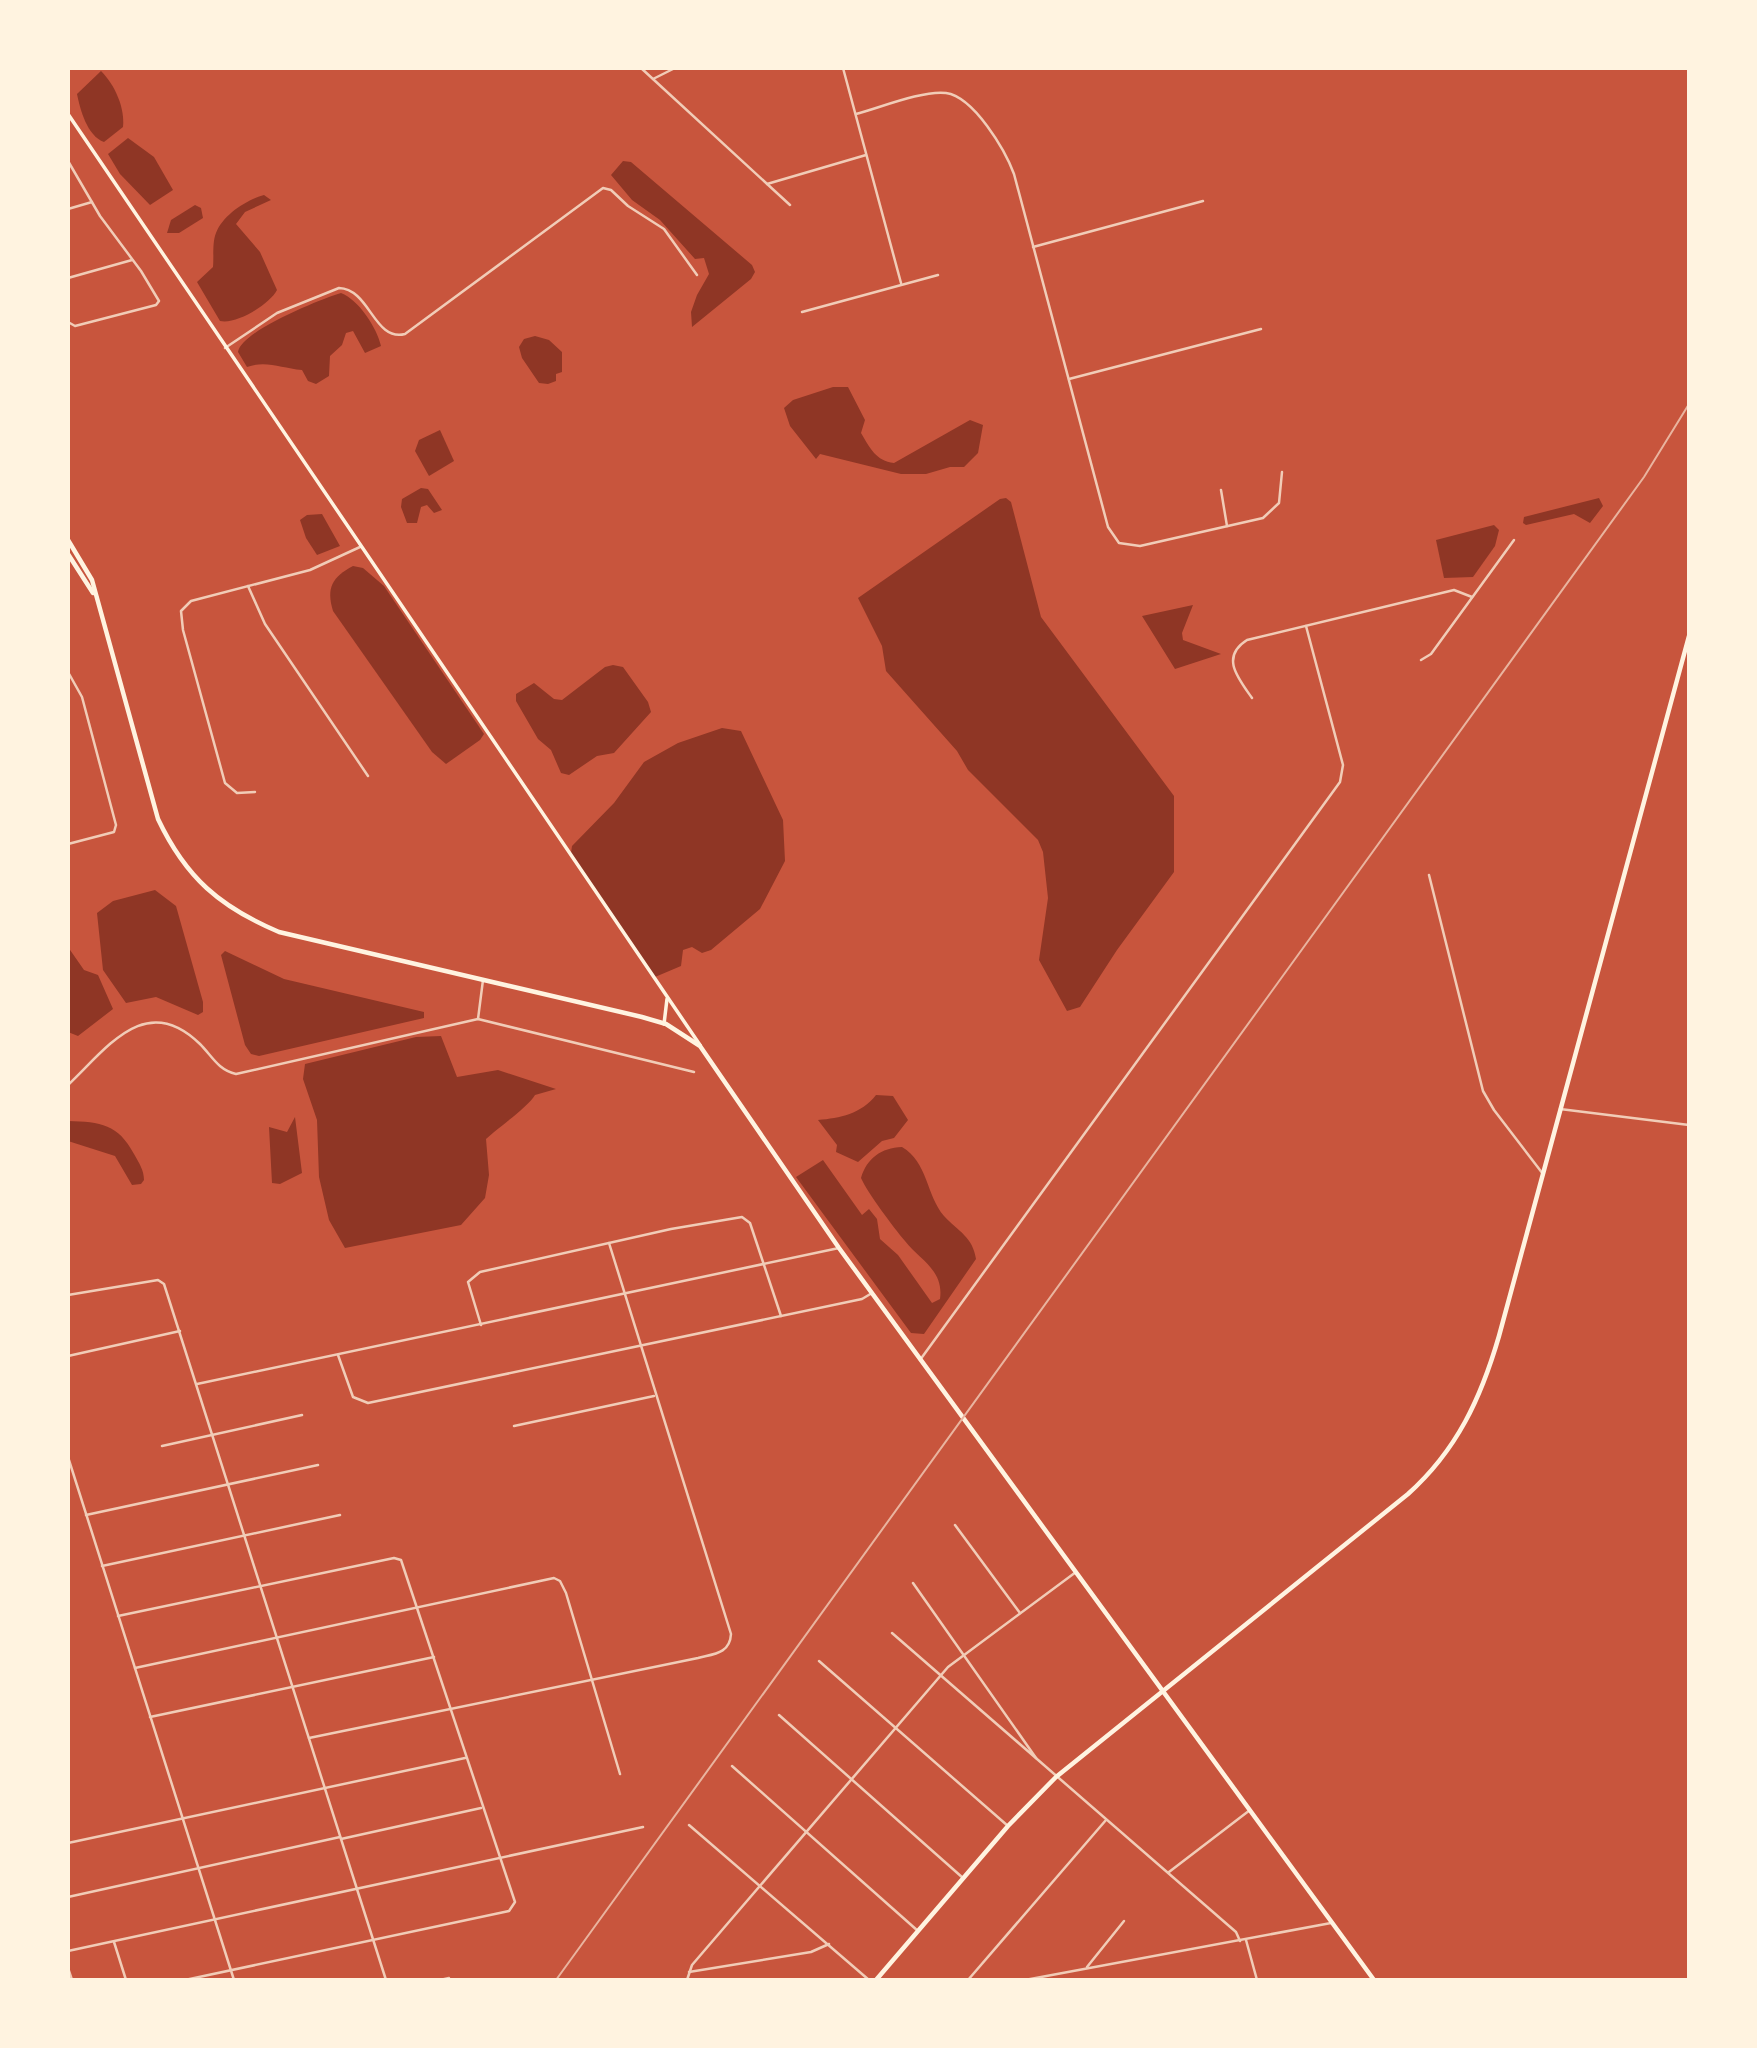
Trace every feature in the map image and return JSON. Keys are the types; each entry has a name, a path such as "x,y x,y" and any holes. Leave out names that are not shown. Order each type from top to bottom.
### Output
{"main road":[{"path":"68,114 839,1248 1165,1690 1374,1980"},
{"path":"68,540 92,580 158,819 167,839 195,878 244,918 279,932 664,1024 700,1046"},
{"path":"68,554 96,597"},
{"path":"876,1980 1008,1826 1056,1777 1408,1494 1447,1452 1471,1414 1486,1376 1543,1174 1689,636"},
{"path":"664,1024 667,997"}],"street":[{"path":"641,68 789,205"},
{"path":"653,79 675,68"},
{"path":"843,68 901,283"},
{"path":"856,114 935,93 960,98 982,120 1004,151 1014,174 1108,527 1119,543 1140,546 1263,518 1272,512 1281,497 1282,472"},
{"path":"767,184 866,155"},
{"path":"68,161 92,202 159,299 158,304 75,326 68,322"},
{"path":"225,348 277,313 339,288 356,293 387,332 395,336 405,334 603,188 611,190 628,206 664,229 697,275"},
{"path":"1033,247 1203,201"},
{"path":"68,209 92,202"},
{"path":"68,278 133,259"},
{"path":"802,312 938,275"},
{"path":"1069,379 1261,329"},
{"path":"1221,490 1227,526"},
{"path":"1421,660 1431,654 1514,540"},
{"path":"256,792 237,793 225,783 181,615 183,607 191,601 310,570 360,547"},
{"path":"248,586 265,624 368,776"},
{"path":"1252,698 1233,671 1233,652 1247,640 1454,590 1463,591 1472,597"},
{"path":"920,1360 1340,782 1343,765 1306,626"},
{"path":"68,672 82,697 116,825 114,832 105,837 68,844"},
{"path":"1429,875 1483,1091 1493,1110 1543,1174"},
{"path":"478,1019 483,980"},
{"path":"68,1085 117,1038 144,1022 162,1022 179,1028 195,1040 223,1070 236,1074 478,1019 694,1072"},
{"path":"1560,1109 1689,1125"},
{"path":"481,1325 469,1293 468,1282 472,1276 609,1243 738,1217 745,1218 751,1224 781,1316"},
{"path":"309,1738 723,1651 730,1643 731,1634 623,1295 609,1243"},
{"path":"197,1384 765,1266 839,1248"},
{"path":"68,1295 161,1281 180,1331 386,1980"},
{"path":"338,1355 353,1397 368,1403 862,1299 872,1293"},
{"path":"68,1356 180,1331"},
{"path":"514,1426 655,1396"},
{"path":"162,1446 302,1415"},
{"path":"68,1457 234,1980"},
{"path":"86,1515 318,1465"},
{"path":"102,1566 340,1515"},
{"path":"955,1525 1020,1614"},
{"path":"118,1616 394,1558 401,1560 514,1907 509,1911 185,1980"},
{"path":"687,1980 689,1972 760,1886 940,1676 964,1653 1076,1572"},
{"path":"135,1668 554,1578 560,1581 566,1592 620,1774"},
{"path":"913,1583 1037,1760"},
{"path":"892,1633 1236,1932 1240,1941"},
{"path":"150,1717 433,1657"},
{"path":"819,1661 1008,1826"},
{"path":"779,1715 963,1878"},
{"path":"68,1843 466,1758"},
{"path":"732,1766 918,1931"},
{"path":"68,1897 482,1807"},
{"path":"1168,1872 1250,1810"},
{"path":"968,1980 1107,1820"},
{"path":"689,1825 830,1943 869,1980"},
{"path":"68,1951 643,1827"},
{"path":"1086,1969 1124,1921"},
{"path":"1025,1980 1332,1923"},
{"path":"1246,1940 1257,1980"},
{"path":"114,1942 126,1980"},
{"path":"689,1972 811,1952 830,1943"},
{"path":"68,1968 72,1980"},
{"path":"440,1980 449,1978"}],"shaded area":[{"path":"101,71 118,97 123,120 123,127 104,142 89,128 77,94"},
{"path":"128,138 154,157 173,190 150,205 120,174 108,154"},
{"path":"623,161 631,162 752,265 755,272 751,279 692,327 691,312 709,274 704,258 695,259 660,220 632,200 611,175"},
{"path":"264,195 271,200 245,212 236,224 260,252 277,290 267,301 243,317 220,321 197,282 213,267 215,237 219,226 243,204"},
{"path":"195,205 201,208 203,218 179,233 167,233 171,220"},
{"path":"341,293 366,315 381,346 365,353 353,331 346,333 342,345 330,356 329,376 316,384 308,381 302,370 267,364 247,367 238,352 242,344 253,335 283,317"},
{"path":"535,336 549,340 562,352 562,372 556,374 556,381 548,384 539,383 522,358 519,347 524,339"},
{"path":"833,387 848,387 865,420 861,433 874,453 883,460 894,463 970,420 983,425 978,453 964,467 950,467 926,474 901,474 820,454 816,459 790,426 784,408 793,400"},
{"path":"440,430 454,461 429,476 415,451 419,440"},
{"path":"421,488 428,489 442,510 434,513 427,505 421,507 417,523 407,523 401,507 402,499"},
{"path":"1006,498 1011,502 1041,617 1174,796 1174,872 1117,950 1080,1007 1067,1011 1039,960 1048,898 1043,852 1038,840 968,770 957,751 886,671 882,646 858,598 1000,499"},
{"path":"1599,498 1603,506 1590,523 1574,514 1526,525 1523,523 1524,517"},
{"path":"322,514 340,546 317,555 306,538 300,520 307,515"},
{"path":"1494,525 1499,530 1495,546 1473,577 1444,578 1436,540"},
{"path":"353,566 363,568 384,586 484,734 480,740 446,764 432,752 333,611 330,596 332,584 340,574"},
{"path":"1193,605 1182,633 1183,640 1221,654 1175,669 1142,616"},
{"path":"605,667 623,667 648,702 651,712 614,753 597,756 569,775 561,773 551,750 538,739 516,701 516,694 534,683 554,699 562,700"},
{"path":"722,728 741,731 783,820 785,861 760,909 711,950 702,953 692,947 683,950 681,966 655,977 571,853 572,846 614,803 644,762 678,743"},
{"path":"155,890 176,906 203,1002 203,1012 198,1015 156,997 126,1003 103,970 97,913 113,901"},
{"path":"68,947 84,970 98,975 113,1009 78,1036 68,1032"},
{"path":"225,951 284,979 424,1012 424,1018 259,1056 251,1054 245,1045 221,955"},
{"path":"441,1036 457,1077 498,1070 556,1089 535,1095 486,1139 489,1175 485,1198 461,1225 345,1248 329,1220 319,1177 317,1120 303,1079 305,1064 416,1037"},
{"path":"876,1095 893,1096 908,1120 894,1138 882,1141 858,1162 836,1152 837,1145 818,1120 850,1114 864,1107"},
{"path":"295,1117 302,1173 280,1184 272,1183 269,1127 287,1132"},
{"path":"68,1121 99,1124 122,1136 142,1170 144,1180 141,1184 132,1185 115,1156 68,1141"},
{"path":"902,1147 917,1161 938,1208 972,1245 976,1259 924,1334 911,1333 796,1177 823,1160 862,1215 869,1209 877,1219 880,1239 898,1255 932,1303 940,1299 935,1273 894,1228 861,1178 876,1155 888,1149"}],"railway":[{"path":"556,1980 1644,477 1689,404"}]}
